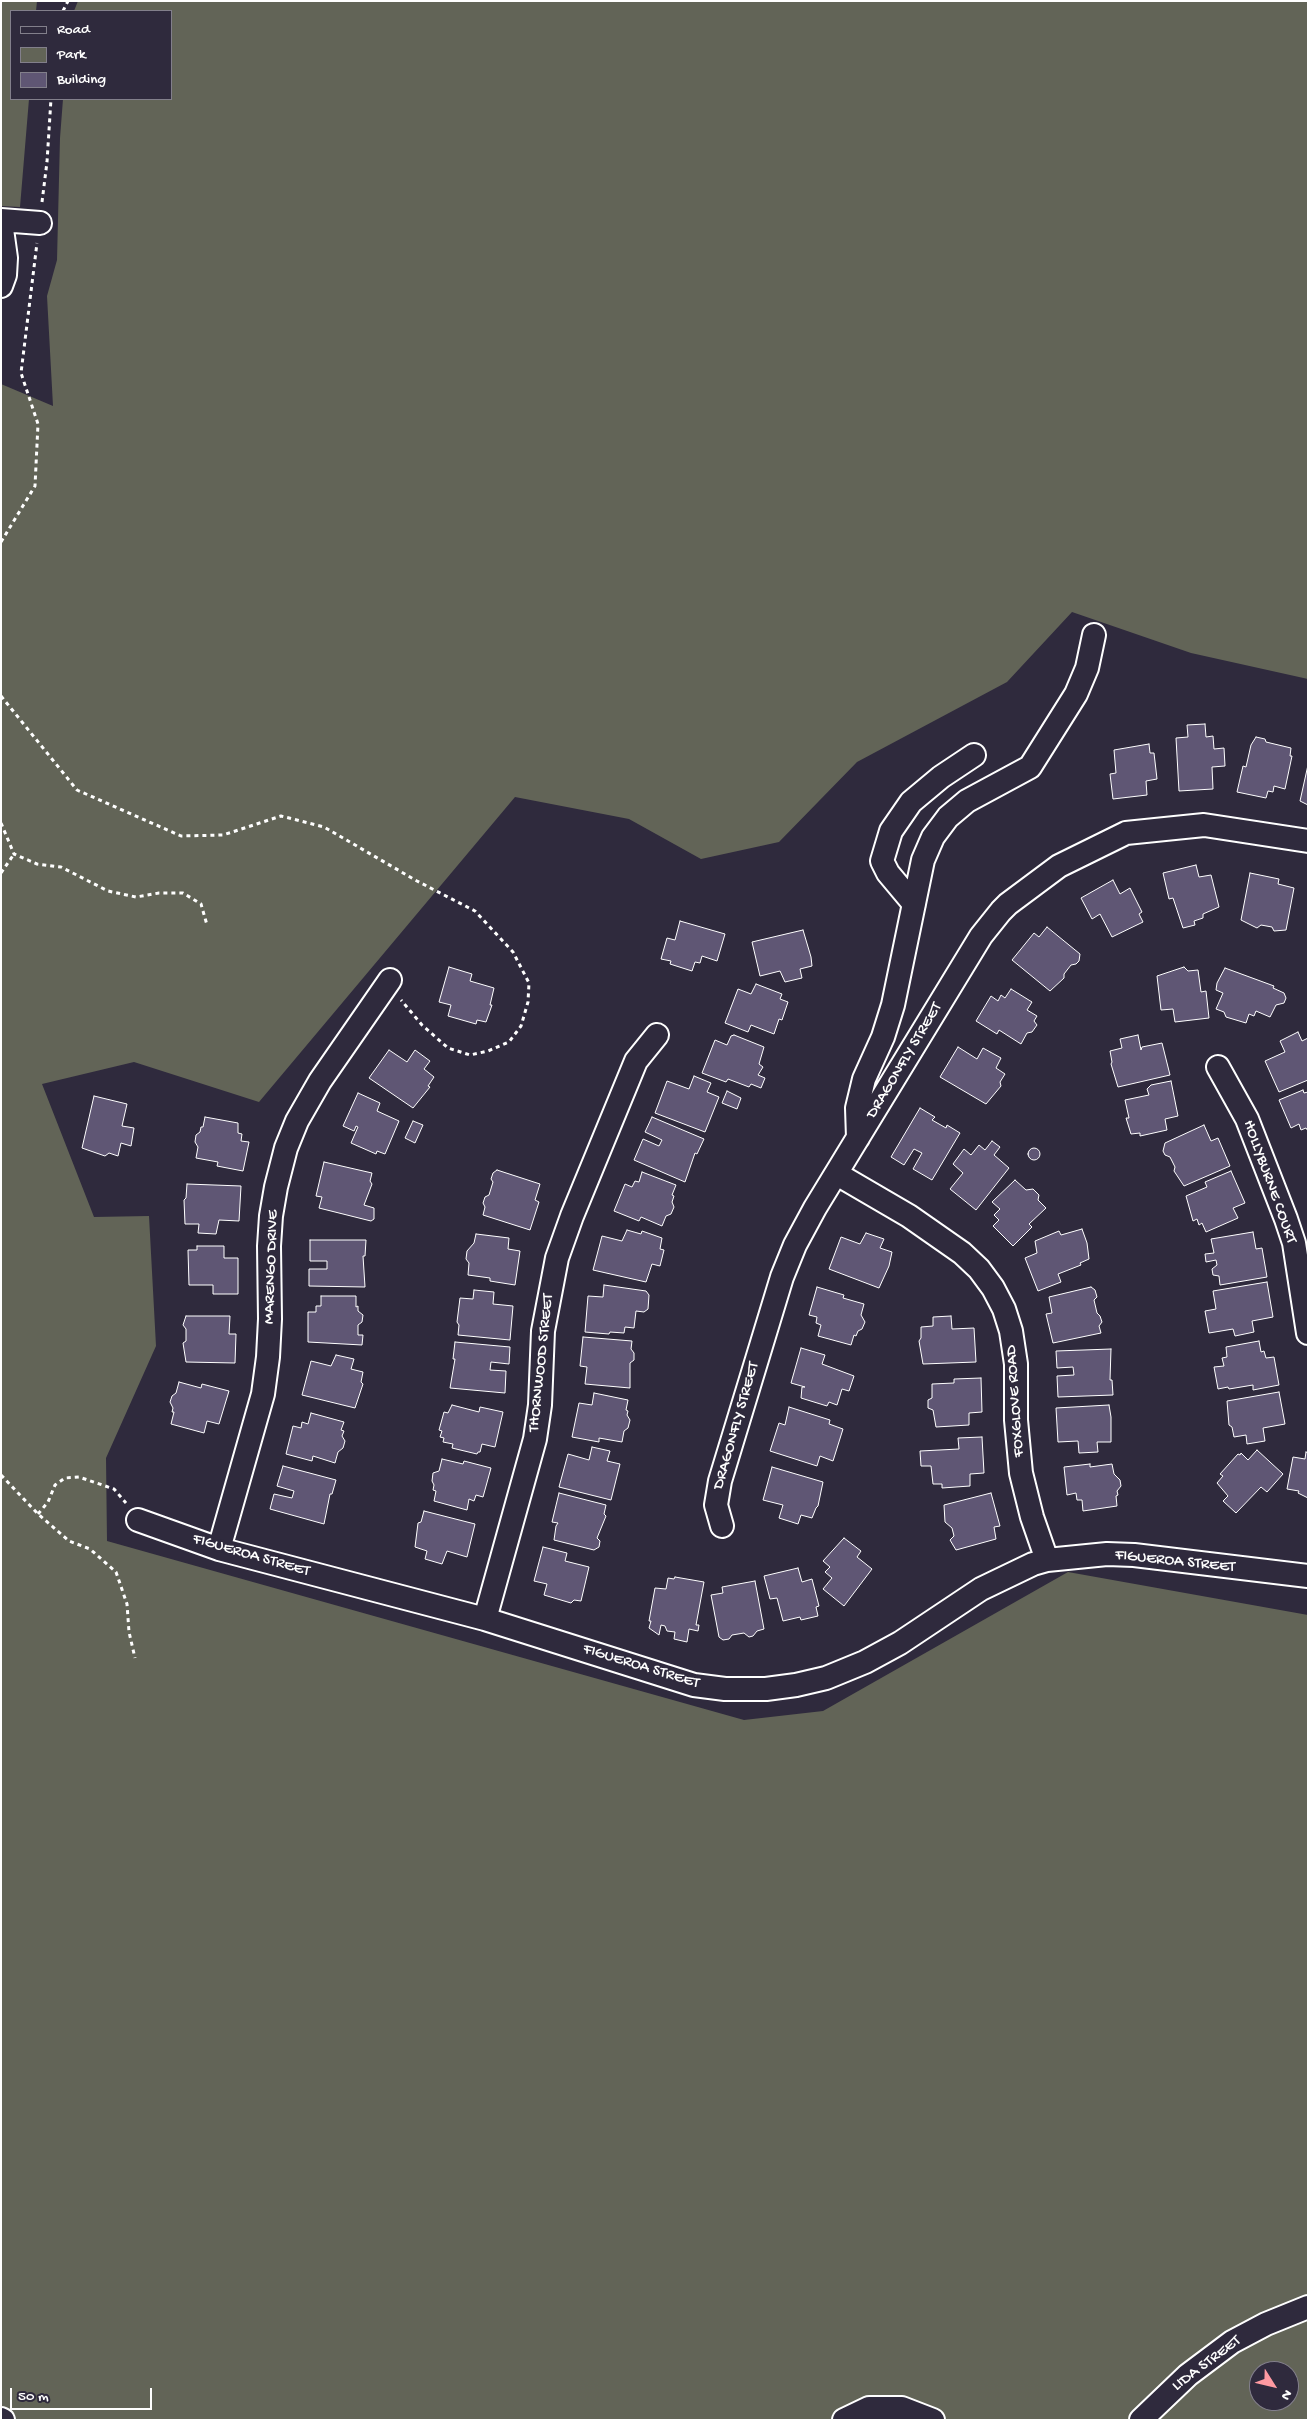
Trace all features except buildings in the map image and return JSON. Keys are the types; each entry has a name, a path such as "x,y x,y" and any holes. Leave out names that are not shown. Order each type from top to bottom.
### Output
{"street":[{"path":"1,286 5,275 6,258 1,221 40,223"},
{"path":"858,1138 857,1108 864,1079 883,1036 893,1005 923,860 933,837 948,817 968,801 1030,767 1076,694 1087,668 1094,635"},
{"path":"914,904 888,872 882,860 891,830 911,802 941,777 974,755"},
{"name":"DRAGONFLY STREET","path":"722,1526 716,1505 720,1481 782,1277 795,1244 981,936 1008,904 1059,866 1126,833 1204,824 1308,841"},
{"name":"MARENGO DRIVE","path":"219,1549 263,1394 269,1347 271,1216 286,1148 298,1121 320,1081 390,980"},
{"name":"THORNWOOD STREET","path":"485,1619 535,1438 540,1405 543,1330 558,1258 572,1216 636,1061 657,1035"},
{"name":"HOLLYBURNE COURT","path":"1218,1067 1246,1119 1286,1219 1294,1243 1308,1333"},
{"name":"FOXGLOVE ROAD","path":"837,1174 909,1216 962,1253 979,1269 993,1288 1004,1309 1012,1331 1016,1364 1016,1420 1021,1473 1032,1517 1047,1560"},
{"name":"FIGUEROA STREET","path":"138,1520 219,1549 485,1619 694,1685 725,1689 766,1689 826,1678 865,1662 900,1643 981,1589 1033,1564 1047,1560 1107,1554 1134,1555 1308,1576"},
{"name":"LIDA STREET","path":"1141,2420 1188,2375 1232,2342 1266,2324 1308,2307"},
{"path":"844,2420 869,2408 902,2408 933,2420"}],"path":[{"path":"1,542 35,486 38,424 21,373 48,162 50,100"},
{"path":"1,696 76,790 181,836 223,835 281,816 324,827 417,881 475,911 513,952 529,983 528,1002 521,1026 509,1042 488,1051 470,1054 448,1048 422,1025 406,1008 390,980"},
{"path":"1,823 14,854 37,864 61,867 108,891 136,897 159,893 183,893 201,904 207,925"},
{"path":"1,873 14,854"},
{"path":"1,1475 38,1514 69,1541 90,1549 116,1572 127,1604 129,1632 135,1658"},
{"path":"38,1514 48,1502 56,1485 65,1478 79,1477 114,1489 138,1520"}],"green space":[{"path":"1,1 37,1 36,10 10,10 10,100 29,100 20,207 1,206"},
{"path":"78,1 1308,1 1308,679 1191,653 1072,612 1007,682 857,762 779,842 701,859 629,819 515,797 259,1102 134,1062 42,1084 94,1217 149,1216 156,1346 106,1458 107,1541 744,1720 823,1711 1068,1572 1308,1615 1308,2420 1,2420 1,384 53,406 47,296 57,260 60,138 63,100 172,100 172,10 74,10"}]}
